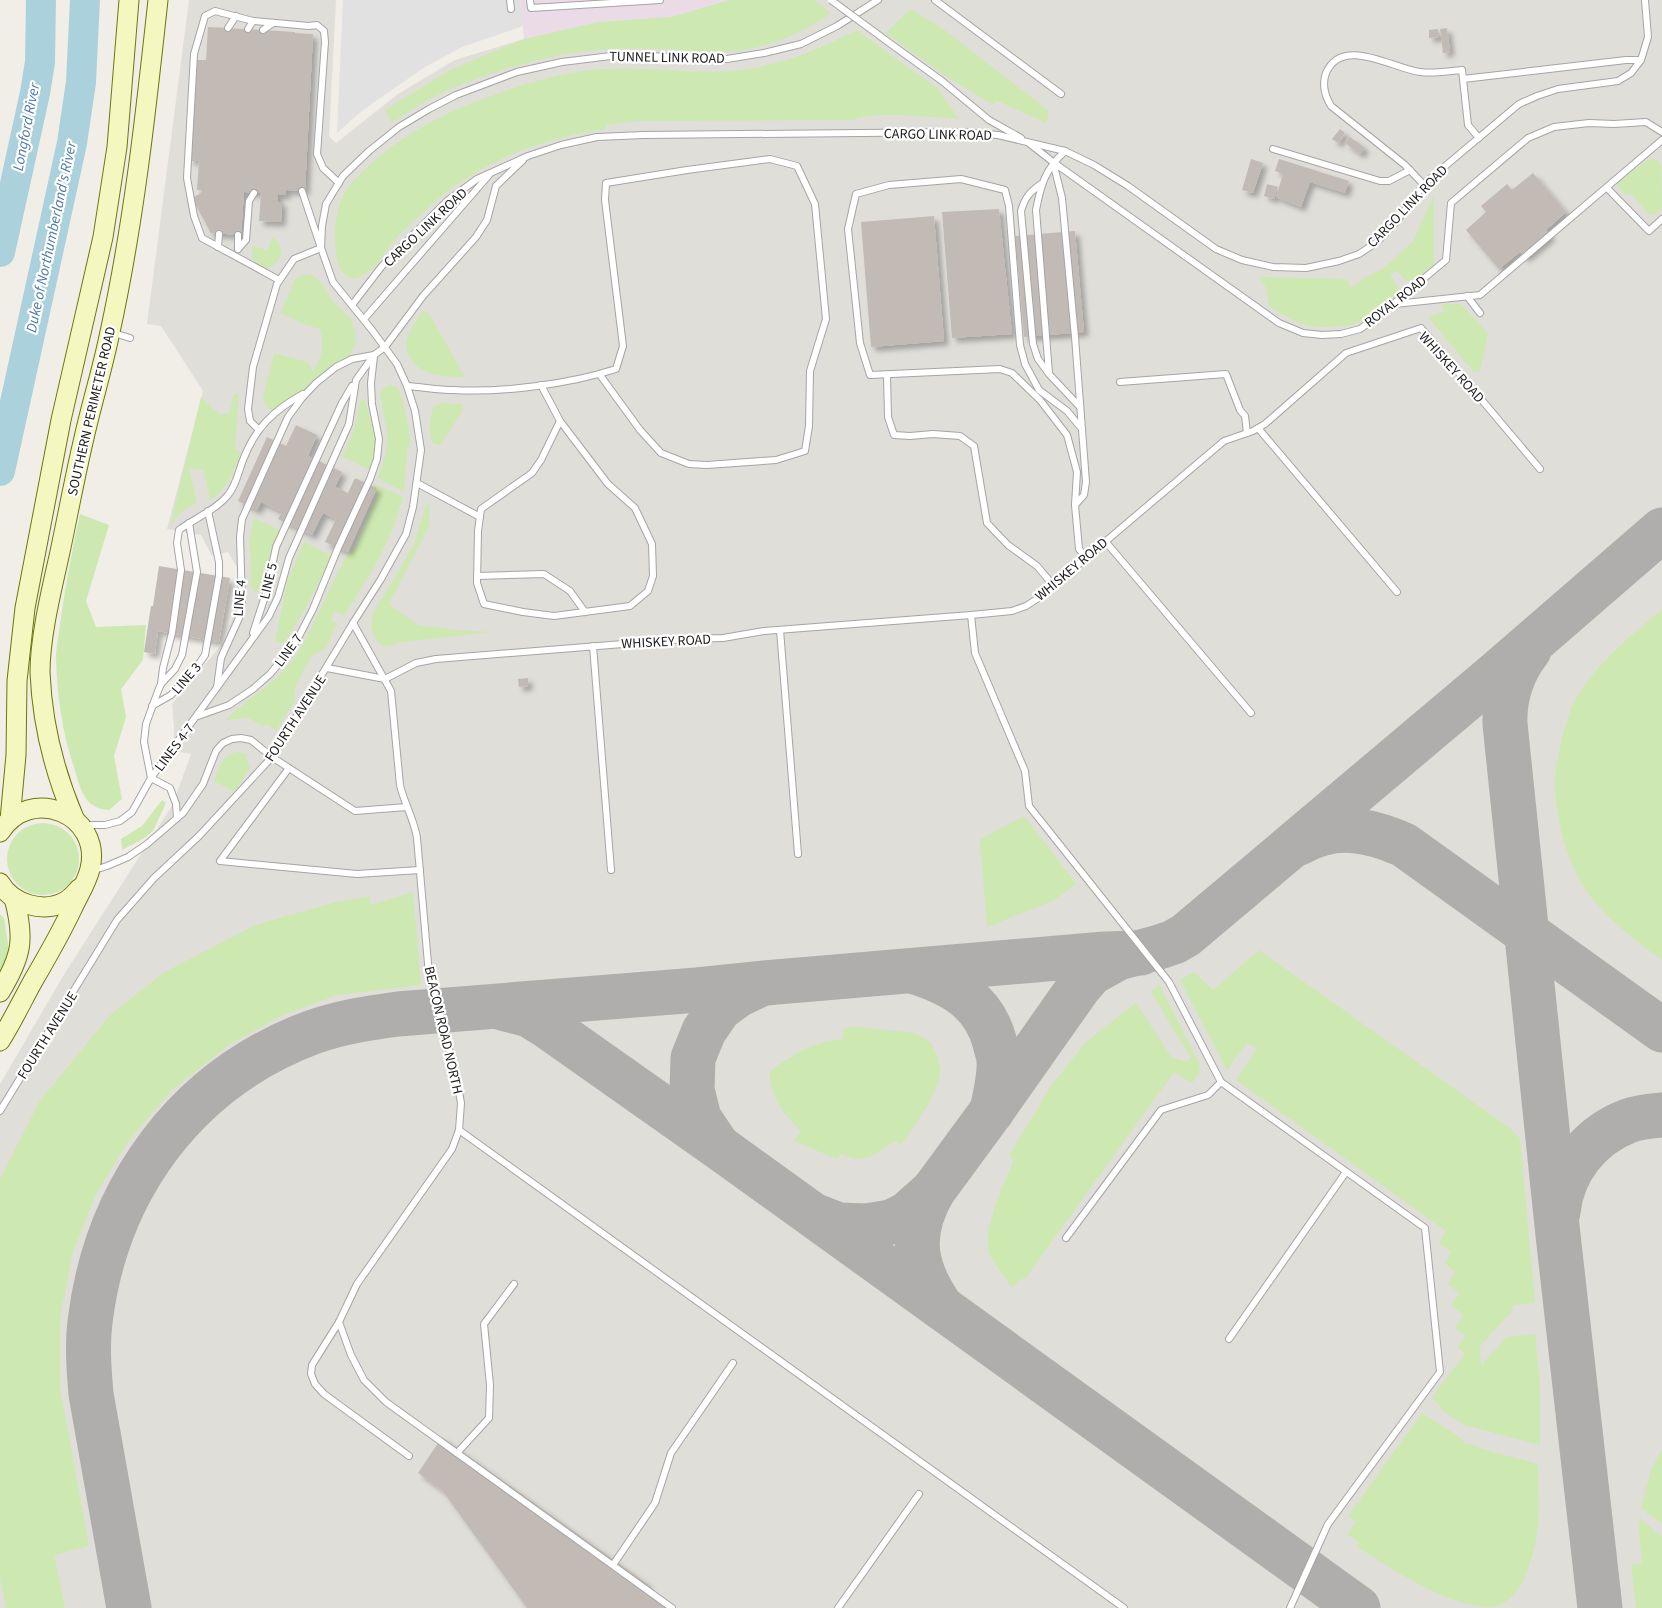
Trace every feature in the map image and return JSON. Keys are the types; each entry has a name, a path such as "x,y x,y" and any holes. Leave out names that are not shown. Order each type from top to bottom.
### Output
{"street":[{"name":"SOUTHERN PERIMETER ROAD","path":"3,828 16,755 17,681 25,608 61,420 103,237 117,146 128,0"},
{"name":"SOUTHERN PERIMETER ROAD","path":"87,878 92,856 87,836 77,822 63,793 47,738 40,672 42,646 50,597 84,438 110,332 134,206 158,0"},
{"path":"3,828 28,810 45,808 61,811 77,822"},
{"path":"0,883 14,898 30,906 49,906 65,901 87,878"},
{"path":"0,1041 57,941 87,878"},
{"path":"0,992 11,975 19,955 20,920 14,898"}],"lane":[{"path":"510,0 511,9"},
{"path":"530,0 532,8 660,0"},
{"name":"ROYAL ROAD","path":"831,0 942,80 989,120 1028,142 1053,162 1279,323 1303,333 1341,334 1360,329 1446,260 1451,203 1528,138 1554,127 1589,123 1646,122 1662,132"},
{"name":"TUNNEL LINK ROAD","path":"352,305 333,282 322,248 322,226 326,204 343,176 369,151 399,127 456,95 517,72 562,62 618,55 727,59 764,54 801,44 837,26 878,0"},
{"path":"935,0 1061,94"},
{"path":"1463,79 1626,60 1641,60 1648,37 1645,0"},
{"path":"279,280 202,238 194,216 187,178 194,54 205,16 215,11 253,21 317,25 324,31 326,42 317,154 323,168 339,182"},
{"path":"228,28 236,16"},
{"path":"248,29 253,21"},
{"path":"263,30 273,23"},
{"path":"309,26 309,34"},
{"path":"1424,185 1410,170 1332,106 1325,93 1325,76 1333,63 1341,58 1366,55 1420,72 1434,73 1462,70 1468,125 1479,138"},
{"name":"CARGO LINK ROAD","path":"352,305 382,266 447,201 477,178 561,144 597,137 644,135 962,132 998,135 1065,151 1094,165 1128,186 1216,249 1242,260 1273,267 1306,268 1339,261 1359,254 1376,242 1396,222 1424,185 1519,104 1558,89 1618,81 1631,73 1641,60"},
{"path":"1393,304 1480,295 1662,140"},
{"path":"1273,149 1385,182 1410,170"},
{"path":"1049,374 1036,210 1042,184 1053,162 1065,151"},
{"path":"177,818 176,804 170,788 151,778 144,742 146,724 161,684 172,633 181,570 177,543 178,530 218,505 230,493 246,453 267,419 287,403 309,390 336,367 352,359 374,355 385,346 423,296 476,236 487,220 496,186 528,156"},
{"path":"407,386 490,390 541,385 616,370 623,346 605,200 606,183 770,159 797,166 815,204 826,319 810,372 809,426 805,450 776,460 706,465 689,464 661,453 640,430 600,374"},
{"path":"1053,162 1062,198 1086,482 1084,495 1075,505"},
{"path":"364,319 492,172"},
{"path":"1082,429 1067,411 1039,390 1025,364 1020,345 1008,206 1004,190 961,179 889,185 856,194 848,229 860,343 870,375 1000,369 1012,373 1040,400 1067,435 1078,472 1075,505 1079,548 1086,557"},
{"path":"1042,184 1028,193 1021,211 1033,344 1038,359 1049,374 1080,408"},
{"path":"1607,188 1649,231 1662,219"},
{"path":"259,430 250,421 248,408 253,367 277,284 294,259 322,248 302,191"},
{"path":"238,249 246,240 249,201 254,193"},
{"path":"218,247 219,234"},
{"path":"238,235 238,258"},
{"path":"1467,296 1480,313"},
{"name":"FOURTH AVENUE","path":"0,1111 117,920 154,878 199,836 272,758 381,579 406,534 413,507 422,450 415,411 397,364 352,305"},
{"name":"WHISKEY ROAD","path":"385,679 416,663 430,660 685,639 723,638 780,630 1012,611 1026,606 1040,597 1224,441 1265,424 1346,353 1421,328 1540,469"},
{"path":"110,332 130,338"},
{"name":"LINE 5","path":"251,639 267,590 276,547 342,403 374,355"},
{"name":"LINE 7","path":"197,716 229,705 254,689 270,674 295,644 313,609 377,460 379,439 372,404 371,383 374,355"},
{"path":"1120,382 1226,374 1240,410 1245,416 1247,433"},
{"path":"887,375 888,417 894,435 932,434 960,436 974,446 987,523 1008,545 1037,566 1053,585"},
{"path":"251,639 269,616 278,597 289,558 349,424 356,380"},
{"path":"541,385 560,421 608,484 634,508 652,544 653,576 648,591 630,606 554,616 484,604 477,583 481,509 532,473 541,460 560,421"},
{"name":"LINE 4","path":"217,688 221,658 239,618 242,603 240,537 242,519 288,417 309,390"},
{"path":"1258,428 1397,592"},
{"path":"417,483 480,517"},
{"name":"LINE 3","path":"152,706 171,695 205,655 219,576 219,562 208,511"},
{"path":"161,684 175,669 182,655 197,572 188,523"},
{"path":"1105,541 1251,714"},
{"path":"477,576 544,574 570,591 585,612"},
{"path":"971,615 974,653 1025,771 1029,806 1169,982 1221,1082 1425,1228 1440,1372 1328,1524 1290,1608"},
{"name":"BEACON ROAD NORTH","path":"353,623 391,691 400,784 403,798 415,827 429,975 456,1075 461,1104 459,1130 452,1148 357,1284 339,1322 312,1365 311,1374 315,1384 324,1394 409,1456"},
{"path":"780,630 798,854"},
{"name":"LINES 4-7","path":"77,822 105,825 120,821 132,812 151,778 251,639"},
{"path":"593,646 611,870"},
{"path":"327,668 385,679"},
{"path":"87,878 107,866 128,857 147,844 183,813 203,784 216,751 223,743 241,738 251,740 272,758 355,810 407,807"},
{"path":"290,768 220,860 357,874 420,870"},
{"path":"1066,1238 1161,1110 1208,1095 1221,1082"},
{"path":"459,1130 1124,1608"},
{"path":"1229,1339 1346,1172"},
{"path":"457,1453 489,1418 490,1385 484,1324 514,1284"},
{"path":"339,1322 351,1355 364,1380 386,1402 672,1608"},
{"path":"613,1565 655,1503 671,1453 734,1363"},
{"path":"838,1608 919,1494"}],"shaded area":[{"path":"189,0 336,0 329,136 336,143 398,94 455,60 524,39 598,22 671,17 726,0 1662,0 1662,1608 0,1608 0,1084 65,973 173,804 191,754 173,751 172,704 226,639 239,596 238,569 228,552 212,556 201,535 167,529 203,391 161,326 147,324"},
{"path":"343,0 520,0 523,26 462,47 425,67 363,110 337,133"},
{"path":"520,0 726,0 671,17 598,22 524,39"}],"green space":[{"path":"730,0 814,0 831,13 791,36 751,49 700,52 666,49 622,49 562,55 526,63 470,81 432,98 392,123 385,110 452,69 524,39 598,22 671,17"},
{"path":"910,9 942,28 1049,111 1046,123 1000,102 996,101 993,105 944,75 886,33"},
{"path":"857,30 938,89 959,119 874,115 852,120 639,121 606,125 606,129 582,133 535,146 489,165 448,191 429,207 399,236 377,264 361,277 350,278 340,269 336,252 335,227 342,197 349,187 365,169 390,148 424,126 460,108 528,84 584,71 624,68 718,72 754,68 807,53"},
{"path":"1654,159 1659,161 1661,165 1662,208 1654,215 1650,215 1630,193 1625,195 1617,184 1647,160"},
{"path":"1434,195 1434,264 1414,283 1405,280 1398,271 1390,274 1401,292 1368,317 1350,325 1309,326 1301,324 1269,306 1267,289 1259,277 1347,279 1350,286 1355,286 1365,277 1381,270 1413,241"},
{"path":"272,237 279,243 280,257 271,266 259,267 253,260 252,245 268,251"},
{"path":"311,274 319,280 333,302 351,319 355,330 355,346 347,359 273,411 265,405 263,398 274,353 308,362 313,372 319,361 322,347 320,329 280,313 296,278 301,275"},
{"path":"1441,304 1461,304 1488,333 1480,371 1474,372 1428,317 1445,311"},
{"path":"422,311 428,312 465,377 442,376 426,372 414,363 410,357 406,346 407,338"},
{"path":"389,385 397,387 403,401 411,444 407,449 404,492 378,478 385,457 388,439 380,394 382,389"},
{"path":"239,393 235,449 241,453 229,480 221,491 210,500 204,470 189,468 197,503 181,513 170,528 201,397 219,414 229,414 234,394"},
{"path":"361,399 365,401 375,434 376,448 372,471 342,456 354,431"},
{"path":"442,403 462,404 463,410 440,445 433,444 430,435 430,425 434,406"},
{"path":"375,484 403,497 393,529 375,566 344,616 335,611 331,620 337,623 326,648 311,657 294,689 295,700 276,731 267,724 263,727 249,718 225,720 287,668 302,647 345,558 355,547 377,495 373,491"},
{"path":"430,504 429,526 389,604 418,625 492,632 383,646 375,639 372,631 372,614 415,542 426,505"},
{"path":"80,514 109,525 86,601 96,627 146,625 143,660 121,689 126,717 114,756 122,799 109,810 94,806 81,790 66,740 58,686 57,645 66,583"},
{"path":"254,518 281,531 261,590 255,592 251,588 249,541"},
{"path":"304,542 332,556 304,611 284,643 279,643 275,640 288,580"},
{"path":"1662,609 1662,960 1615,923 1591,897 1583,885 1575,871 1564,843 1555,783 1556,766 1562,738 1574,702 1582,688 1603,663"},
{"path":"239,752 247,755 246,758 250,768 235,792 214,781 225,758"},
{"path":"162,800 166,803 153,831 143,839 122,850 121,839 142,826"},
{"path":"1024,816 1076,884 1053,901 987,927 980,839"},
{"path":"50,823 69,833 77,845 79,859 77,873 69,885 57,893 36,895 17,885 9,873 7,852 17,833 29,825"},
{"path":"413,892 421,985 337,995 283,1015 229,1045 171,1091 129,1140 96,1194 73,1252 60,1318 60,1388 89,1546 54,1555 65,1608 6,1608 0,1577 0,1179 39,1102 111,1014 165,972 255,925 336,902 369,896 371,905"},
{"path":"0,914 4,918 9,951 0,983"},
{"path":"1259,950 1511,1129 1520,1139 1535,1303 1513,1305 1512,1311 1480,1346 1481,1365 1507,1337 1535,1334 1540,1386 1540,1445 1464,1425 1443,1411 1432,1397 1465,1354 1458,1347 1466,1335 1455,1328 1463,1315 1451,1305 1459,1293 1448,1284 1455,1272 1445,1263 1451,1252 1439,1243 1446,1231 1236,1080 1257,1049 1247,1043 1227,1070 1180,980 1194,972 1213,990"},
{"path":"1159,984 1199,1063 1200,1072 1192,1083 1174,1072 1025,1279 1020,1279 1012,1288 990,1255 988,1234 994,1208 1013,1162 1010,1154 1051,1086 1086,1042 1136,1003 1172,1058 1186,1061 1191,1058 1151,992"},
{"path":"857,1027 915,1033 930,1042 937,1055 940,1068 939,1081 929,1103 905,1140 899,1145 897,1140 868,1158 855,1159 841,1154 837,1159 794,1141 801,1131 789,1119 779,1104 772,1088 770,1071 805,1049 832,1040 843,1039 844,1028"},
{"path":"1422,1413 1462,1439 1466,1445 1470,1443 1483,1449 1538,1464 1539,1515 1534,1550 1520,1587 1515,1594 1499,1605 1492,1607 1475,1606 1422,1586 1357,1547 1359,1542 1347,1534 1356,1522 1348,1516"},
{"path":"1662,1449 1662,1524 1641,1508 1651,1470"},
{"path":"1640,1518 1662,1537 1662,1608 1636,1608 1631,1565 1642,1563 1639,1531"}],"building":[{"path":"208,27 313,34 305,191 286,190 286,195 278,194 278,202 282,202 281,222 259,221 261,193 244,192 241,235 211,233 192,198 201,193 202,190 197,190 199,161 190,161 195,60 206,60"},
{"path":"1447,28 1450,52 1443,53 1440,29"},
{"path":"1438,29 1439,37 1429,38 1429,30"},
{"path":"1340,129 1345,133 1338,143 1332,139"},
{"path":"1350,137 1365,148 1360,154 1345,143"},
{"path":"1251,159 1263,163 1253,193 1242,190"},
{"path":"1279,159 1349,181 1345,193 1310,182 1301,207 1276,197 1283,174 1275,171"},
{"path":"1533,173 1566,212 1546,230 1551,236 1525,258 1520,252 1499,269 1466,230 1486,212 1481,206 1507,184 1512,190"},
{"path":"1267,184 1278,187 1274,199 1264,196"},
{"path":"999,209 1012,334 952,338 942,212"},
{"path":"934,216 944,341 871,347 861,222"},
{"path":"1075,231 1084,332 1024,337 1015,236"},
{"path":"296,425 317,435 308,456 342,472 335,487 348,493 355,478 377,488 348,552 325,542 336,519 323,513 312,535 278,519 282,512 261,502 257,510 238,501 267,437 286,446"},
{"path":"159,566 230,578 219,642 158,631 155,654 144,652"},
{"path":"528,678 528,686 519,687 518,679"},
{"path":"442,1437 648,1584 645,1590 668,1608 527,1608 442,1490 418,1473"}],"waterway":[{"name":"Longford River","path":"0,252 35,93 40,62 41,0"},
{"name":"Duke of Northumberland's River","path":"0,471 72,143 81,82 85,0"}],"taxiway":[{"path":"933,1191 1079,987 1091,973 1118,958 1174,942 1186,935 1497,673 1662,530"},
{"path":"1529,650 1518,667 1510,685 1506,704 1505,724 1558,1235 1600,1608"},
{"path":"1299,843 1326,833 1352,830 1377,835 1404,845 1662,1030"},
{"path":"129,1608 91,1394 89,1331 99,1273 114,1227 134,1184 160,1145 191,1109 227,1078 268,1052 313,1032 345,1023 398,1014 1105,954 1141,953"},
{"path":"912,971 940,981 964,995 983,1015 990,1028 999,1059 998,1080 992,1111"},
{"path":"717,1145 699,1118 692,1090 693,1058 704,1031 719,1009 738,995 759,985"},
{"path":"502,1008 529,1015 547,1026 720,1148 1358,1608"},
{"path":"1558,1212 1565,1183 1580,1157 1590,1146 1601,1136 1628,1121 1662,1115"},
{"path":"818,1217 839,1225 866,1226 891,1222 907,1214 933,1191 920,1222 917,1237 918,1251 925,1279 942,1308"}]}
